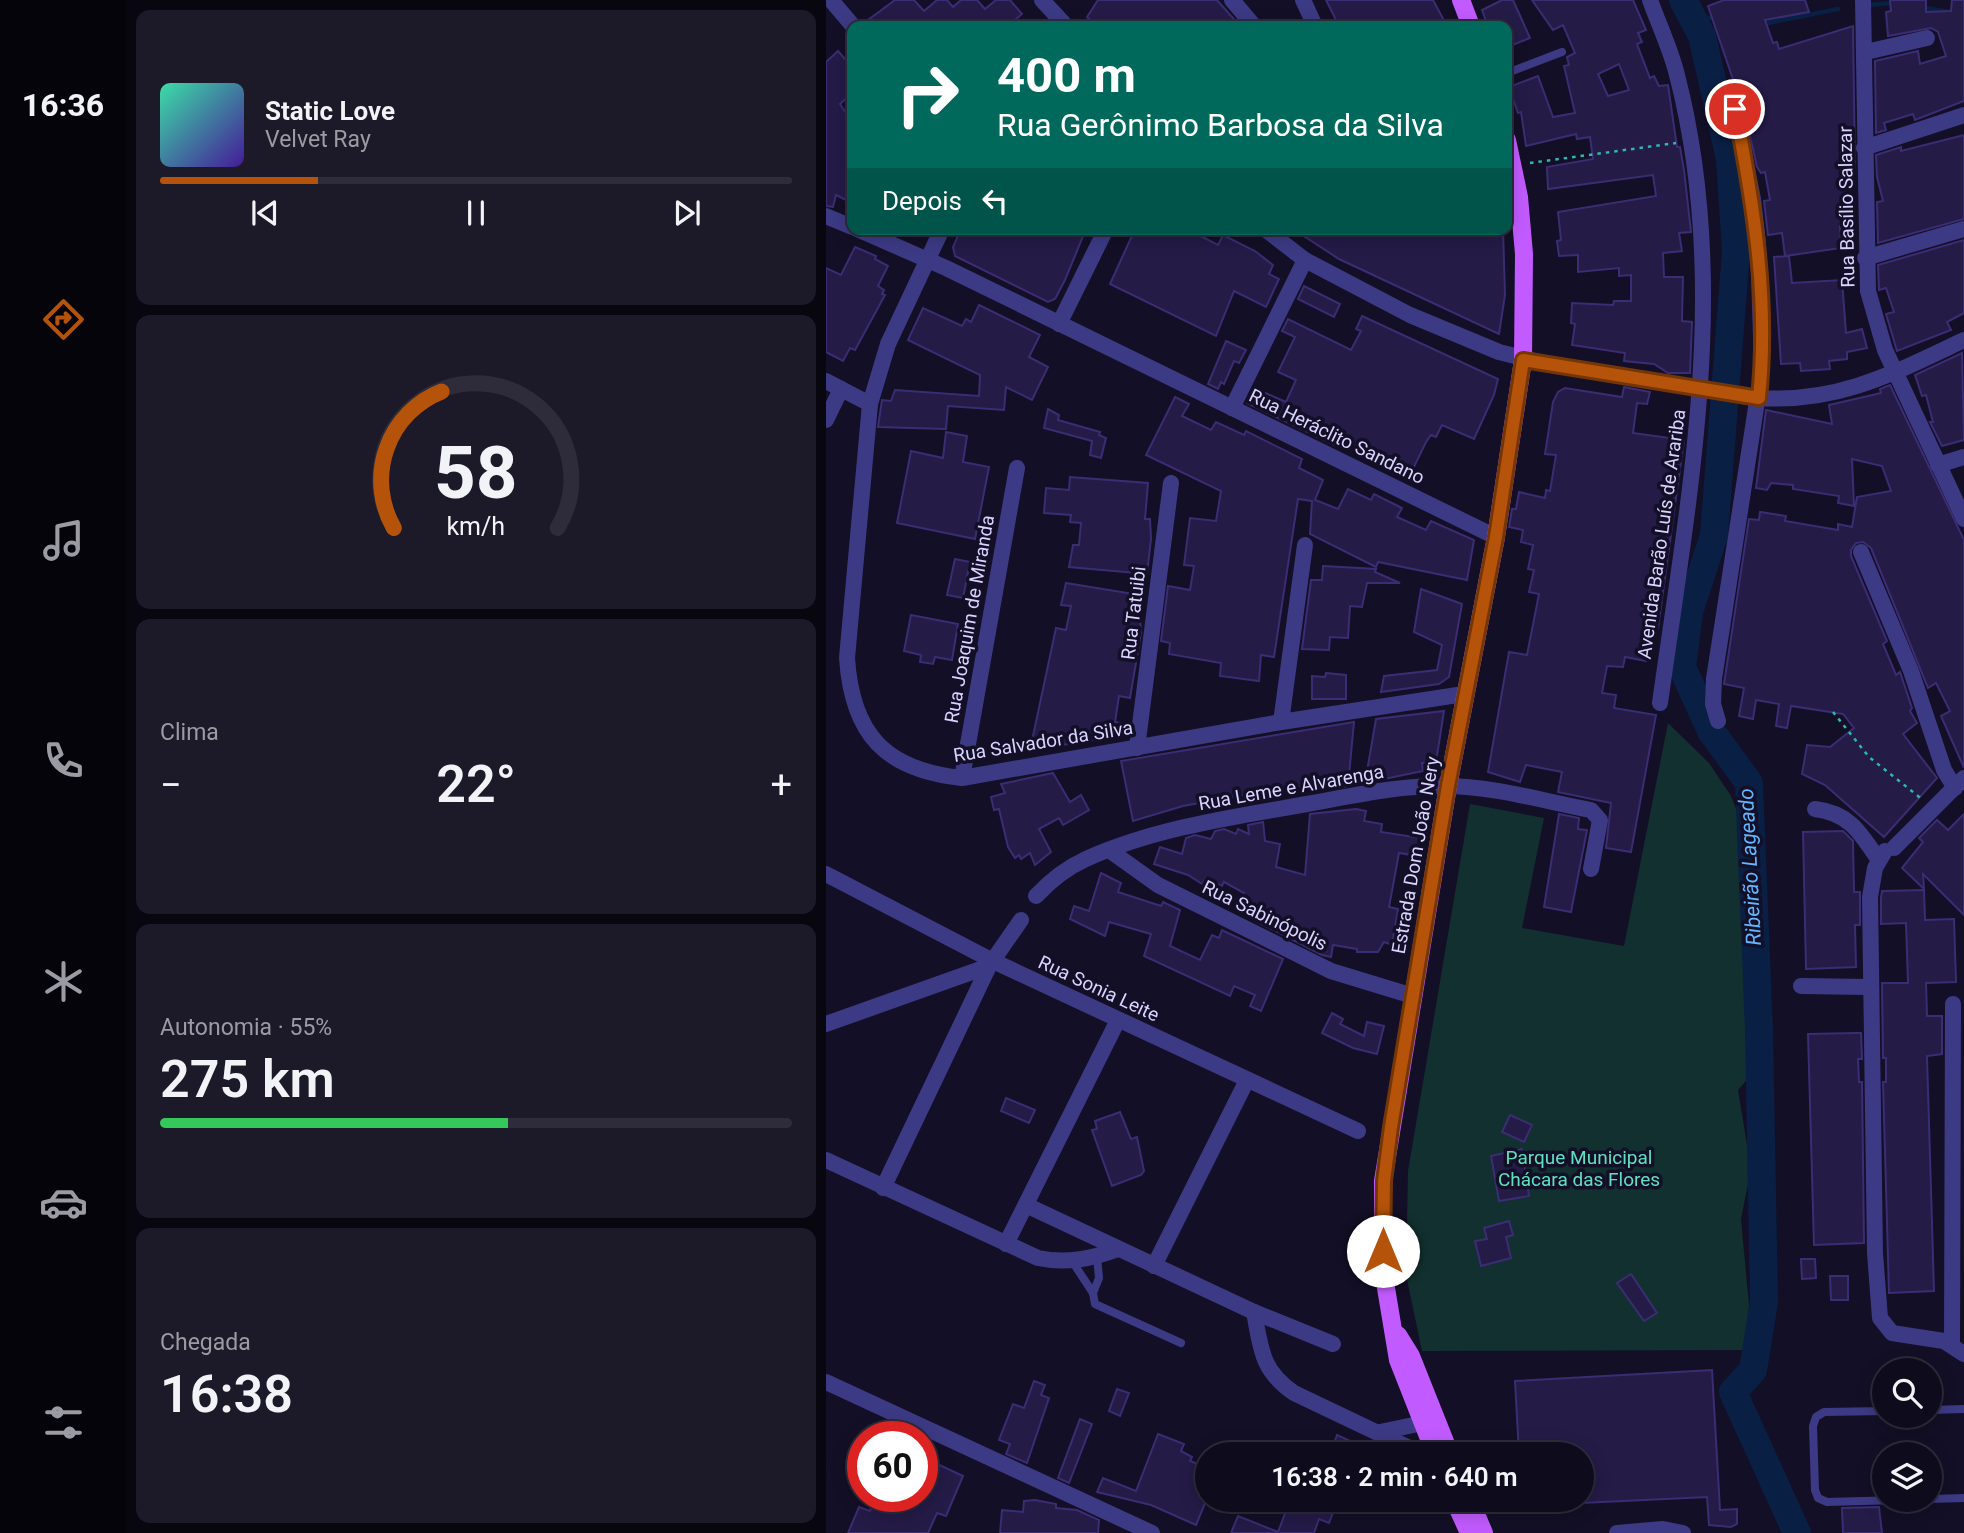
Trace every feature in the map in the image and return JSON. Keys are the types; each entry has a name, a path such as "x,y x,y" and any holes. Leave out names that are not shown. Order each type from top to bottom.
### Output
{"main road":[{"path":"1463,1 1469,21"},
{"name":"Estrada Dom João Nery","path":"1430,1442 1398,1360 1383,1270 1384,1181 1464,694 1496,537 1523,360 1524,254 1513,195 1512,161"},
{"name":"Estrada Dom João Nery","path":"1394,1329 1412,1356 1445,1442"},
{"path":"1459,1512 1469,1533"},
{"path":"1475,1512 1485,1533"}],"street":[{"path":"831,0 849,21"},
{"path":"1232,0 1250,21"},
{"path":"1303,0 1313,21"},
{"name":"Avenida Barão Luís de Arariba","path":"1650,0 1677,74 1689,142 1703,239 1708,388 1660,703"},
{"name":"Rua Basílio Salazar","path":"1863,0 1866,45 1865,258 1874,322 1964,519"},
{"path":"1047,5 1061,21"},
{"path":"1866,45 1927,38"},
{"path":"1718,721 1713,704 1714,679 1753,397 1762,356 1758,243 1753,199 1735,109"},
{"path":"1864,148 1964,115"},
{"path":"826,216 847,225"},
{"path":"1865,258 1964,229"},
{"path":"871,235 1232,408"},
{"name":"Rua Salvador da Silva","path":"940,235 888,344 870,404 846,658 849,688 859,719 881,747 903,765 928,775 962,778 1281,722 1464,694"},
{"path":"1059,324 1103,235"},
{"path":"1273,235 1305,260 1410,315 1462,339 1523,360 1753,397 1792,400 1825,396 1896,372 1964,340"},
{"name":"Rua Heráclito Sandano","path":"1305,260 1232,408 1496,537"},
{"path":"826,421 834,385 870,404"},
{"path":"1938,466 1964,457"},
{"name":"Rua Joaquim de Miranda","path":"962,778 1017,468"},
{"name":"Rua Tatuibi","path":"1137,748 1171,482"},
{"path":"1281,722 1305,545"},
{"path":"1861,552 1911,671 1944,770 1960,783 1886,853 1870,897 1869,987 1875,1253 1880,1318 1892,1333 1958,1349 1952,1004"},
{"name":"Rua Leme e Alvarenga","path":"1036,897 1063,871 1110,850 1227,818 1363,794 1448,786 1591,810 1600,820 1591,869"},
{"path":"1815,809 1845,817 1886,853"},
{"name":"Rua Sabinópolis","path":"1110,850 1170,891 1319,965 1373,986 1413,996"},
{"name":"Rua Sonia Leite","path":"826,874 991,964 1358,1130"},
{"path":"883,1188 991,964 1021,920"},
{"path":"826,1024 991,964"},
{"path":"1801,986 1869,987"},
{"path":"1006,1244 1028,1206 1118,1020"},
{"path":"1154,1266 1247,1080"},
{"path":"826,1160 1038,1258 1055,1262 1072,1261 1097,1257 1118,1249"},
{"path":"1028,1206 1254,1312 1333,1344"},
{"path":"1254,1312 1262,1353 1277,1381 1294,1393 1399,1442"},
{"path":"826,1382 1146,1532"},
{"path":"1380,1432 1423,1423"},
{"path":"1617,1533 1663,1529 1683,1533"}],"lane":[{"path":"1512,71 1562,52"},
{"path":"1093,1293 1099,1278 1097,1257"},
{"path":"1072,1261 1093,1293 1095,1304 1181,1343"},
{"path":"1942,1410 1964,1409"},
{"path":"1872,1411 1824,1412 1816,1417 1813,1426 1815,1490 1818,1498 1826,1502 1872,1501"},
{"path":"1942,1499 1964,1498"}],"path":[{"path":"1513,165 1689,142"},
{"path":"1833,712 1869,757 1933,808"}],"green space":[{"name":"Parque Municipal Chácara das Flores","path":"1668,723 1709,763 1731,796 1743,826 1748,865 1744,942 1748,998 1758,1027 1754,1051 1758,1067 1738,1090 1751,1169 1741,1219 1749,1305 1746,1350 1422,1351 1406,1275 1408,1171 1470,804 1544,818 1522,928 1624,946"}],"building":[{"path":"895,0 914,0 924,11 937,0 947,0 953,7 961,0 977,0 985,9 996,0 1010,0 1022,14 1014,21 868,20"},
{"path":"1098,0 1217,0 1236,21 1091,21 1087,17"},
{"path":"1326,0 1433,0 1444,21 1336,21"},
{"path":"1502,0 1513,0 1530,38 1512,45 1512,21 1486,21 1482,10"},
{"path":"1532,0 1633,0 1646,30 1638,33 1642,42 1637,44 1650,78 1654,76 1659,86 1668,85 1677,147 1680,147 1684,170 1691,232 1679,233 1682,251 1663,253 1664,277 1683,277 1682,321 1692,322 1690,373 1668,373 1654,364 1624,361 1625,353 1572,345 1575,324 1571,323 1572,303 1613,305 1614,301 1631,301 1631,275 1619,276 1619,268 1578,272 1578,255 1559,256 1557,241 1561,240 1558,212 1656,196 1653,175 1548,189 1547,167 1593,159 1590,137 1577,139 1576,134 1526,146 1521,112 1518,113 1512,96 1512,86 1538,76 1553,117 1575,113 1564,66 1569,65 1567,57 1575,53 1563,25 1553,30","holes":["1619,64 1629,90 1608,96 1598,74"]},
{"path":"1724,0 1805,0 1809,12 1765,20 1773,43 1777,42 1779,49 1853,26 1855,169 1850,175 1849,225 1840,226 1841,248 1785,256 1782,233 1768,235 1764,201 1770,200 1765,172 1761,173 1757,167 1740,91 1737,91 1708,6"},
{"path":"1890,0 1926,0 1926,12 1951,11 1952,0 1964,0 1964,101 1915,120 1913,114 1884,123 1886,130 1876,133 1875,61 1918,51 1920,64 1946,56 1938,32 1931,28 1888,36 1886,12 1891,11"},
{"path":"838,51 845,59 847,57 847,98 840,104 847,114 847,200 836,195 833,207 826,206 826,62"},
{"path":"1964,135 1964,219 1878,243 1877,202 1883,201 1877,177 1876,155 1901,147 1901,151"},
{"path":"958,235 1084,235 1055,299 1048,302 955,256 953,247"},
{"path":"1132,235 1199,235 1218,245 1223,235 1255,251 1273,265 1269,274 1279,279 1266,307 1234,291 1216,336 1110,284"},
{"path":"1302,235 1503,235 1505,295 1499,334 1339,259"},
{"path":"1964,240 1964,313 1947,322 1951,330 1897,351 1886,314 1894,312 1886,288 1879,290 1878,265"},
{"path":"855,247 876,256 875,259 888,266 878,286 884,290 882,294 885,295 855,350 850,348 843,361 826,352 826,268 841,275"},
{"path":"1789,256 1792,283 1842,280 1846,333 1862,329 1867,348 1847,352 1847,359 1829,361 1830,369 1801,371 1800,363 1781,364 1774,257"},
{"path":"1304,286 1340,304 1334,317 1298,299"},
{"path":"979,305 1040,335 1029,357 1048,367 1032,400 1006,387 1004,410 948,406 946,429 878,427 882,400 891,401 895,390 979,396 980,375 908,340 923,308 962,326 966,319 971,322"},
{"path":"1362,316 1498,379 1494,395 1474,439 1442,425 1436,437 1431,435 1426,442 1412,471 1341,440 1338,447 1247,403 1254,388 1286,402 1296,380 1278,372 1295,337 1282,331 1288,319 1351,350 1361,331 1356,329"},
{"path":"1226,341 1246,350 1239,363 1234,361 1224,384 1221,382 1218,389 1208,384"},
{"path":"1962,353 1964,440 1942,446 1930,422 1933,422 1926,395 1922,396 1915,375"},
{"path":"1890,385 1964,540 1964,768 1941,716 1950,711 1936,683 1928,688 1871,548 1863,542 1856,543 1851,550 1851,556 1887,641 1883,644 1896,675 1900,672 1912,708 1910,711 1917,723 1903,734 1937,778 1884,837 1825,785 1802,774 1807,745 1830,747 1854,728 1843,714 1791,706 1787,728 1776,726 1779,704 1756,700 1753,719 1739,716 1744,688 1724,684 1749,519 1759,520 1760,512 1786,516 1785,521 1838,530 1838,524 1852,527 1857,497 1891,491 1882,466 1852,459 1854,506 1838,503 1839,496 1793,489 1793,485 1771,483 1767,490 1756,488 1766,410 1832,424 1829,405 1881,393 1880,389"},
{"path":"1624,387 1650,392 1647,404 1637,403 1633,433 1684,440 1658,628 1651,627 1646,661 1625,657 1623,667 1607,666 1602,693 1616,695 1614,708 1656,715 1631,852 1606,848 1611,803 1558,792 1562,772 1526,765 1520,782 1488,772 1509,652 1527,655 1539,594 1529,592 1534,570 1528,569 1533,545 1521,542 1523,530 1509,527 1512,509 1516,509 1519,492 1545,498 1546,490 1550,491 1556,455 1545,454 1553,402 1558,392 1565,388 1622,397"},
{"path":"1175,397 1189,404 1182,416 1211,430 1216,422 1244,435 1246,431 1302,459 1299,468 1323,480 1315,500 1338,509 1348,489 1371,500 1374,494 1402,508 1397,517 1426,530 1431,521 1474,540 1467,580 1378,562 1376,567 1310,534 1312,501 1298,499 1274,657 1261,655 1259,681 1220,676 1221,663 1169,654 1170,643 1161,641 1168,586 1190,590 1194,566 1184,565 1190,518 1216,521 1221,491 1146,455"},
{"path":"1048,409 1059,415 1058,420 1100,432 1099,435 1106,438 1101,458 1090,455 1092,441 1044,428"},
{"path":"946,432 967,436 963,462 989,467 975,539 897,523 911,451 943,458"},
{"path":"1070,477 1148,483 1145,519 1150,519 1151,539 1147,574 1069,567 1073,545 1079,545 1081,523 1070,522 1071,515 1044,513 1046,488 1069,490"},
{"path":"955,559 970,562 963,598 947,595"},
{"path":"1323,566 1376,569 1375,572 1400,583 1367,583 1362,607 1350,606 1348,638 1330,637 1329,650 1302,649 1311,580 1322,580"},
{"path":"1066,583 1140,595 1136,618 1140,618 1141,633 1130,698 1119,696 1115,722 1127,724 1126,735 1030,750 1056,628 1066,630 1071,606 1061,605"},
{"path":"1421,589 1462,604 1449,677 1439,684 1381,692 1384,676 1437,670 1442,645 1414,632"},
{"path":"911,615 958,624 952,660 935,657 933,664 920,662 921,655 904,651"},
{"path":"1326,673 1346,675 1346,699 1312,699 1312,676 1325,677"},
{"path":"1444,711 1436,762 1422,763 1423,771 1365,783 1376,719"},
{"path":"1354,722 1348,786 1329,789 1311,788 1310,785 1276,789 1183,806 1133,821 1121,761"},
{"path":"1053,773 1070,802 1081,795 1089,810 1063,825 1059,818 1039,829 1051,852 1035,865 1030,853 1021,859 1019,855 1015,858 1008,847 999,809 994,810 991,797 1005,793 1001,784"},
{"path":"1356,809 1366,811 1364,821 1382,824 1381,832 1421,838 1418,856 1399,853 1389,907 1398,909 1392,945 1384,942 1378,952 1357,952 1357,949 1333,945 1331,957 1322,955 1254,920 1260,911 1240,901 1244,893 1224,882 1222,886 1206,878 1202,884 1188,875 1154,864 1160,847 1182,854 1186,838 1195,835 1211,839 1215,831 1224,829 1236,834 1238,829 1249,834 1248,825 1263,822 1265,841 1280,844 1276,867 1305,875 1310,814"},
{"path":"1559,814 1579,818 1578,829 1587,830 1571,912 1544,907"},
{"path":"1964,814 1964,915 1923,874 1924,889 1902,868 1923,842 1919,838 1937,820 1948,830"},
{"path":"1843,831 1853,841 1854,892 1860,892 1860,925 1855,925 1856,967 1806,969 1803,832"},
{"path":"1101,873 1121,883 1118,892 1161,906 1163,902 1180,910 1170,946 1200,960 1212,935 1219,938 1222,930 1283,959 1261,1011 1250,1006 1255,995 1234,986 1230,996 1144,956 1151,934 1109,922 1105,936 1070,919 1074,906 1089,911"},
{"path":"1924,890 1925,920 1954,919 1956,982 1926,983 1927,1016 1942,1016 1942,1054 1927,1056 1934,1291 1889,1293 1883,1082 1886,1082 1886,1058 1883,1058 1882,983 1908,983 1906,923 1881,924 1881,898 1882,891"},
{"path":"1332,1013 1343,1019 1340,1024 1364,1036 1367,1022 1384,1026 1377,1054 1353,1048 1322,1033"},
{"path":"1861,1033 1862,1059 1858,1059 1859,1082 1862,1082 1864,1243 1814,1245 1808,1034"},
{"path":"1006,1098 1035,1110 1029,1123 1001,1111"},
{"path":"1120,1112 1131,1139 1137,1137 1144,1171 1141,1175 1112,1186 1092,1130 1097,1129 1095,1121"},
{"path":"1510,1115 1532,1125 1524,1142 1502,1132"},
{"path":"1522,1149 1529,1196 1499,1201 1491,1156"},
{"path":"1509,1221 1513,1235 1506,1237 1511,1258 1481,1266 1475,1241 1487,1239 1484,1228"},
{"path":"1801,1259 1815,1259 1816,1278 1802,1279"},
{"path":"1631,1274 1657,1313 1644,1321 1617,1283"},
{"path":"1830,1276 1848,1276 1848,1300 1831,1300"},
{"path":"1712,1370 1720,1510 1737,1509 1737,1524 1731,1527 1709,1525 1707,1497 1594,1502 1594,1442 1518,1442 1515,1381"},
{"path":"1034,1381 1045,1385 1041,1395 1049,1398 1027,1463 1006,1454 1010,1444 999,1440 1013,1404 1024,1408"},
{"path":"1117,1389 1129,1393 1120,1416 1109,1411"},
{"path":"1080,1419 1092,1424 1069,1483 1058,1478"},
{"path":"1158,1434 1184,1444 1181,1451 1192,1457 1190,1461 1195,1463 1195,1512 1201,1512 1196,1525 1151,1505 1097,1492 1103,1478 1136,1491"},
{"path":"1337,1435 1352,1442 1334,1442"},
{"path":"938,1464 963,1476 946,1516 937,1513 928,1533 848,1533 857,1512 938,1512"},
{"path":"1024,1501 1056,1504 1056,1508 1077,1510 1099,1520 1098,1533 1000,1533 1002,1510 1023,1512"},
{"path":"1872,1507 1872,1512 1880,1512 1882,1533 1843,1533 1842,1508"},
{"path":"1286,1512 1333,1512 1329,1523 1319,1519 1314,1533 1231,1533 1238,1516 1278,1532"}],"waterway":[{"name":"Ribeirão Lageado","path":"1683,0 1702,36 1730,159 1736,251 1714,535 1689,612 1682,667 1711,731 1749,783 1759,1031 1764,1302 1753,1370 1733,1392 1797,1533"},
{"path":"1868,5 1894,3"},
{"path":"1920,7 1950,12"},
{"path":"1763,24 1838,9"},
{"path":"1691,15 1717,19"}],"route":[{"path":"1383,1251 1384,1181 1391,1127 1464,694 1496,537 1523,360 1759,398 1762,343 1758,243 1753,199 1735,109"}]}
